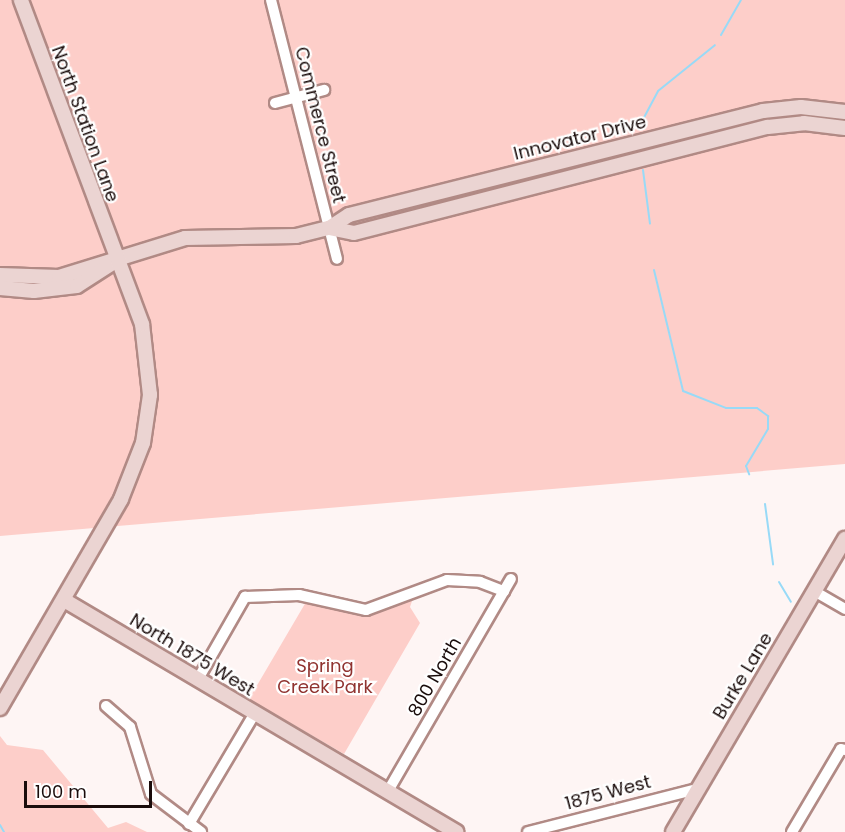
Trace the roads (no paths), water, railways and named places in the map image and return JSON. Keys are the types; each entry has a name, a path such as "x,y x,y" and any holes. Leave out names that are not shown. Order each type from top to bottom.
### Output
{"main road":[{"name":"North Station Lane","path":"0,708 121,499 147,419 145,338 21,0"},
{"name":"Innovator Drive","path":"329,228 349,214 764,111 801,107 845,112"},
{"name":"Innovator Drive","path":"0,275 50,279 185,238 270,240 329,228 359,232 768,127 804,123 845,128"},
{"name":"Innovator Drive","path":"0,288 34,291 77,286 115,260"},
{"name":"Burke Lane","path":"673,832 845,539"},
{"name":"North 1875 West","path":"64,600 457,832"}],"street":[{"name":"Commerce Street","path":"271,0 337,259"},
{"path":"275,103 324,90"},
{"name":"800 North","path":"388,791 511,579"},
{"path":"198,680 246,597 299,595 366,610 447,580 480,582 504,591"},
{"path":"814,591 845,609"},
{"path":"106,706 130,727 151,794 201,832"},
{"path":"189,824 255,713"},
{"path":"792,832 843,749"},
{"name":"1875 West","path":"528,832 697,789"}],"waterway":[{"path":"721,35 741,0"},
{"path":"640,125 658,91 715,45"},
{"path":"643,170 650,224"},
{"path":"654,270 683,391 726,408 757,408 768,416 768,429 746,466 749,474"},
{"path":"765,504 773,564"},
{"path":"779,582 791,602"},
{"path":"0,825 4,832"}],"park label":[{"name":"Spring Creek Park","path":"325,677"}]}
